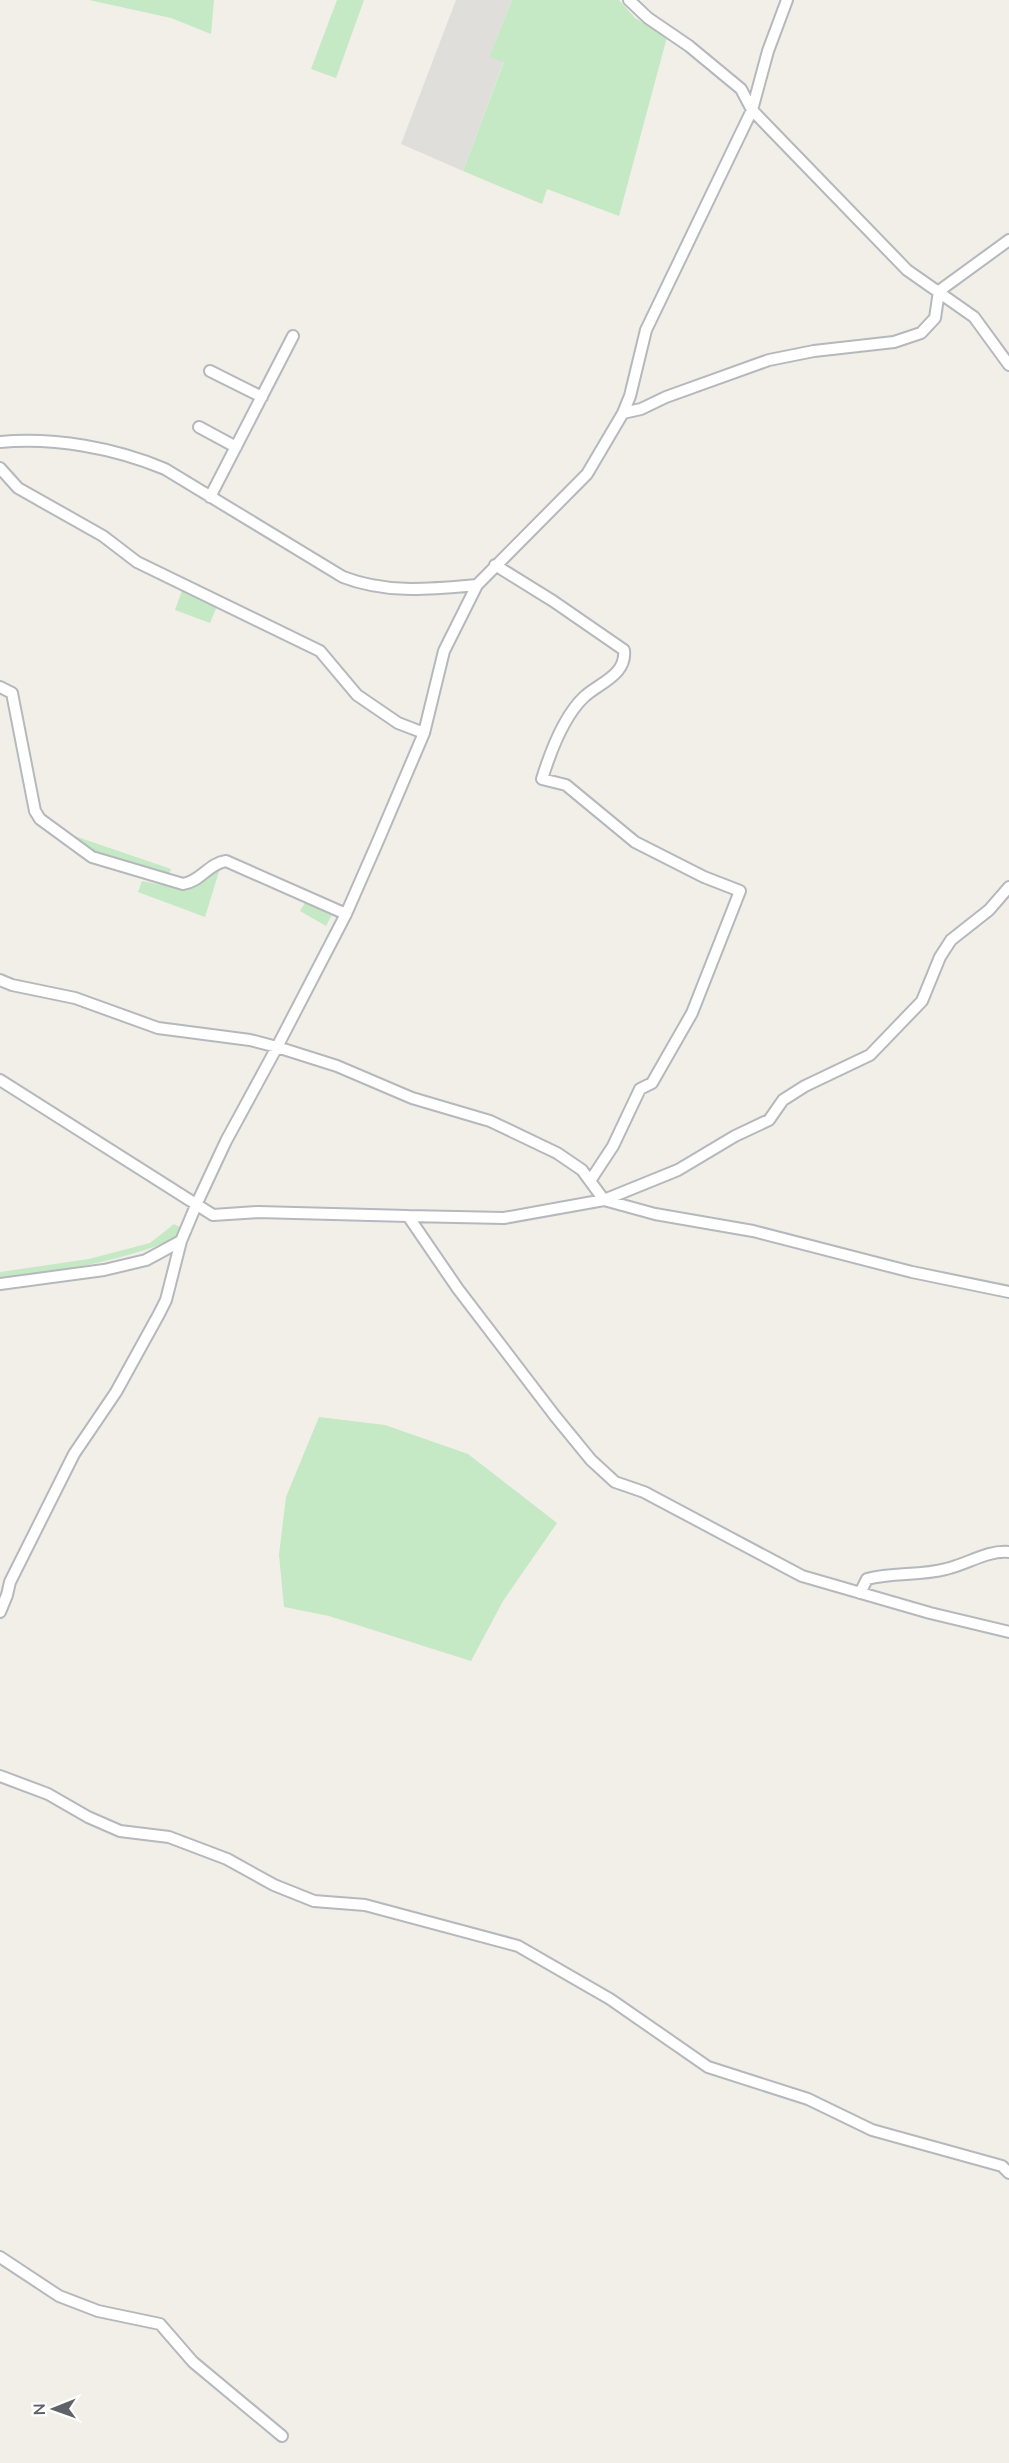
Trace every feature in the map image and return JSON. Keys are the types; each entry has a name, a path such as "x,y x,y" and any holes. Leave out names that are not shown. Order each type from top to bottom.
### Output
{"street":[{"path":"629,0 648,18 689,46 741,89 752,110 907,270 974,317 1009,365"},
{"path":"0,1612 8,1595 10,1581 74,1454 116,1392 166,1300 181,1241 197,1203 226,1141 346,914 424,733 444,651 477,585 587,474 623,413 630,396 646,330 752,110 768,51 787,0"},
{"path":"623,413 641,409 666,397 769,360 814,351 894,342 921,333 935,318 939,291 1009,240"},
{"path":"210,497 293,336"},
{"path":"210,371 262,397"},
{"path":"199,428 236,447"},
{"path":"0,442 32,439 134,456 165,469 343,577 363,585 408,590 477,585"},
{"path":"0,468 18,488 103,536 137,562 320,651 357,695 398,723 424,733"},
{"path":"495,565 553,601 624,650 624,660 609,681 582,699 563,727 549,756 542,779 566,785 635,842 704,877 740,891 692,1013 652,1083 640,1089 613,1146 590,1181"},
{"path":"0,687 12,693 35,811 40,819 92,858 183,884 191,883 220,862 226,861 346,914"},
{"path":"0,1080 213,1215 258,1212 504,1218 604,1200 678,1170 735,1136 769,1120 783,1100 805,1086 870,1055 922,1001 940,957 951,940 989,910 1009,887"},
{"path":"0,980 12,985 75,998 158,1029 250,1040 277,1047 337,1066 412,1098 490,1121 557,1152 582,1170 604,1200 655,1214 753,1231 912,1272 1009,1292"},
{"path":"408,1216 458,1288 555,1416 591,1460 615,1482 644,1491 802,1576 1009,1632"},
{"path":"0,1284 104,1270 146,1260 181,1241"},
{"path":"860,1593 867,1579 882,1575 945,1570 996,1551 1009,1552"},
{"path":"0,1776 48,1794 88,1817 120,1830 169,1837 217,1855 314,1901 365,1905 518,1946 610,1999 708,2067 808,2099 872,2130 1002,2166 1009,2173"},
{"path":"0,2257 59,2296 98,2311 160,2324 193,2362 282,2436"}],"shaded area":[{"path":"456,0 512,0 489,57 504,61 463,171 401,144"}],"green space":[{"path":"89,0 214,0 211,34 171,18"},
{"path":"337,0 364,0 336,78 311,69"},
{"path":"512,0 619,0 635,18 667,37 619,216 547,189 542,204 463,171 504,62 489,57"},
{"path":"183,588 217,606 210,623 175,610"},
{"path":"60,831 171,869 169,875 93,855"},
{"path":"221,865 205,917 138,892 142,881 182,889 191,887"},
{"path":"306,901 334,911 326,926 300,911"},
{"path":"174,1224 182,1228 179,1237 158,1246 91,1264 0,1280 0,1272 89,1259 150,1243"},
{"path":"319,1417 385,1425 468,1454 557,1523 503,1601 471,1661 329,1616 284,1607 279,1555 286,1497"}]}
